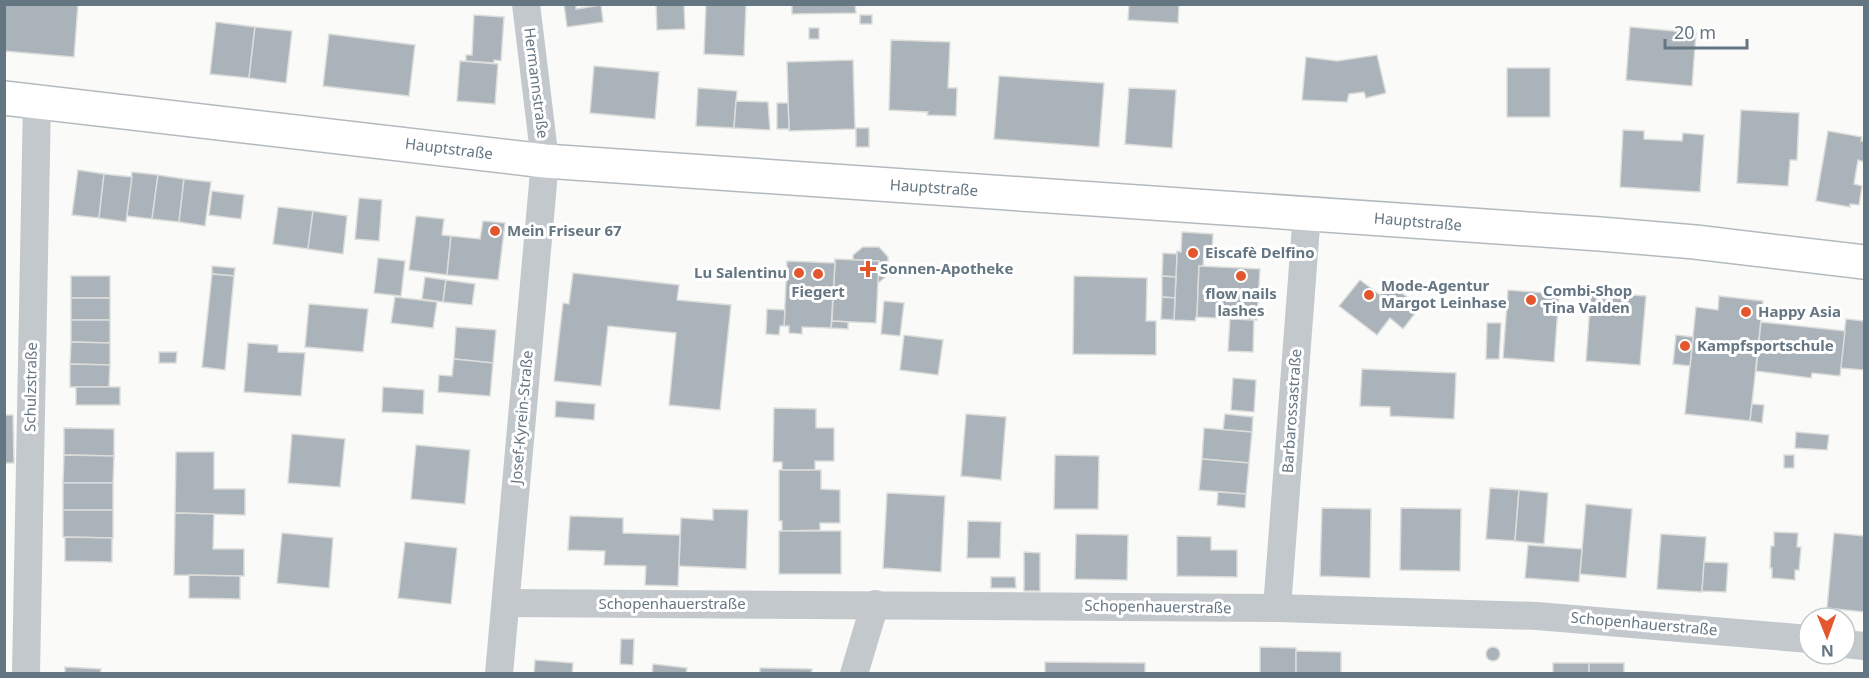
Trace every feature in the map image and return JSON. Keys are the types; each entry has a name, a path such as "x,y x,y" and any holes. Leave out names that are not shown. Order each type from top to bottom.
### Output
{"street":[{"name":"Hermannstraße","path":"526,4 545,161"},
{"name":"Hauptstraße","path":"4,98 545,161 1695,242 1864,262"},
{"name":"Schulzstraße","path":"26,674 37,101"},
{"name":"Josef-Kyrein-Straße","path":"499,674 545,161"},
{"name":"Barbarossastraße","path":"1277,608 1307,213"},
{"name":"Schopenhauerstraße","path":"506,603 1277,608 1537,616 1797,638"},
{"path":"854,674 875,604"}],"building":[{"path":"5,4 78,4 74,57 4,51"},
{"path":"564,4 576,4 576,9 601,5 603,22 567,27"},
{"path":"656,4 684,4 685,29 657,30"},
{"path":"706,4 746,4 744,56 704,54"},
{"path":"792,4 855,4 856,13 792,14"},
{"path":"1129,4 1179,4 1178,23 1128,20"},
{"path":"474,15 504,17 501,61 494,60 494,63 466,61 466,55 472,55"},
{"path":"860,15 872,15 872,24 860,24"},
{"path":"216,22 255,27 249,78 210,74"},
{"path":"255,27 292,31 286,83 249,78"},
{"path":"1630,27 1696,33 1692,86 1626,80"},
{"path":"809,28 819,28 819,39 809,39"},
{"path":"329,34 415,45 409,96 323,86"},
{"path":"891,40 950,42 948,88 957,88 956,116 889,110"},
{"path":"1377,55 1386,93 1366,98 1364,92 1349,94 1347,102 1302,100 1306,57 1337,61"},
{"path":"853,60 855,129 789,131 787,62"},
{"path":"460,61 498,64 495,104 457,101"},
{"path":"594,66 659,72 655,119 590,113"},
{"path":"1507,68 1550,68 1550,117 1507,117"},
{"path":"999,76 1104,83 1099,147 994,139"},
{"path":"698,88 737,91 734,128 696,126"},
{"path":"1129,88 1176,90 1172,148 1125,144"},
{"path":"736,101 768,102 770,130 734,128"},
{"path":"777,103 788,103 789,129 777,129"},
{"path":"1741,110 1799,113 1797,160 1790,160 1788,186 1737,183"},
{"path":"856,128 869,128 869,147 856,147"},
{"path":"1623,130 1644,131 1644,139 1682,141 1683,133 1704,135 1700,192 1620,187"},
{"path":"1828,131 1862,137 1861,141 1864,141 1864,162 1858,160 1854,184 1862,186 1859,205 1850,204 1850,207 1816,201"},
{"path":"78,170 104,174 99,218 72,215"},
{"path":"132,172 158,175 152,219 127,216"},
{"path":"104,174 132,177 126,222 99,218"},
{"path":"158,175 184,179 179,222 152,219"},
{"path":"184,179 211,182 205,226 179,222"},
{"path":"212,191 244,195 241,219 209,215"},
{"path":"359,198 382,200 379,241 355,239"},
{"path":"278,207 313,211 308,249 273,244"},
{"path":"313,211 347,216 343,254 308,249"},
{"path":"416,216 444,219 442,235 451,236 447,275 409,270"},
{"path":"483,221 505,223 498,280 447,275 451,236 480,239"},
{"path":"1182,232 1213,234 1212,254 1204,254 1203,266 1199,266 1195,321 1174,320 1177,251 1181,252"},
{"path":"863,247 879,247 888,257 888,275 878,283 879,261 853,260 853,255"},
{"path":"1163,253 1177,254 1176,277 1162,276"},
{"path":"378,258 405,261 401,296 374,293"},
{"path":"835,259 879,261 876,323 832,321"},
{"path":"787,261 835,263 831,328 802,327 802,334 789,333 789,326 784,326"},
{"path":"212,266 235,268 234,276 212,274"},
{"path":"1199,266 1260,269 1257,320 1197,317"},
{"path":"573,273 679,285 677,300 731,305 720,410 669,405 676,333 608,326 601,386 554,381 563,303 569,304"},
{"path":"212,274 234,276 225,370 202,367"},
{"path":"71,276 110,276 110,298 71,298"},
{"path":"1074,276 1147,278 1146,321 1156,321 1156,355 1073,354"},
{"path":"1162,276 1176,277 1175,298 1162,297"},
{"path":"425,277 446,280 443,302 422,299"},
{"path":"446,280 475,284 472,305 443,302"},
{"path":"1360,280 1380,295 1389,283 1420,307 1403,329 1390,318 1377,335 1339,306"},
{"path":"1508,290 1559,294 1554,362 1503,358"},
{"path":"1591,292 1646,296 1640,365 1586,361"},
{"path":"1719,296 1763,301 1750,421 1685,414 1696,307 1718,310"},
{"path":"395,297 437,302 433,328 391,323"},
{"path":"1162,297 1175,298 1174,320 1161,319"},
{"path":"71,298 110,298 110,320 71,320"},
{"path":"884,301 904,303 900,336 881,334"},
{"path":"309,304 368,309 363,352 305,347"},
{"path":"767,309 785,310 784,326 780,326 779,335 766,334"},
{"path":"1230,319 1254,320 1253,352 1228,351"},
{"path":"1846,319 1864,321 1864,370 1840,368"},
{"path":"71,320 110,320 110,343 71,342"},
{"path":"832,321 848,322 848,329 831,328"},
{"path":"1761,322 1845,331 1840,376 1812,373 1811,378 1756,371"},
{"path":"1487,323 1501,323 1499,359 1486,359"},
{"path":"456,327 496,330 493,363 454,359"},
{"path":"904,335 943,340 938,375 900,370"},
{"path":"1676,335 1693,337 1690,366 1673,364"},
{"path":"71,342 110,343 110,365 70,364"},
{"path":"248,343 278,345 278,352 305,353 301,396 244,392"},
{"path":"159,352 177,352 176,363 159,363"},
{"path":"454,359 493,363 490,396 438,392 439,375 452,376"},
{"path":"70,364 110,365 109,387 70,387"},
{"path":"1362,369 1456,373 1454,419 1390,416 1390,407 1360,406"},
{"path":"1233,378 1256,380 1254,412 1231,410"},
{"path":"76,387 120,387 120,405 76,405"},
{"path":"383,387 424,390 423,414 382,412"},
{"path":"556,401 595,404 594,420 555,417"},
{"path":"1752,404 1764,405 1762,423 1750,421"},
{"path":"774,408 816,409 816,428 834,428 834,461 815,461 815,470 782,470 782,462 773,462"},
{"path":"966,414 1006,417 1001,480 961,476"},
{"path":"1225,414 1253,417 1252,432 1223,430"},
{"path":"4,415 13,415 14,463 4,463"},
{"path":"64,428 114,429 114,456 64,455"},
{"path":"1204,428 1252,432 1249,463 1202,459"},
{"path":"1796,432 1829,435 1827,450 1795,448"},
{"path":"292,434 345,439 340,487 288,483"},
{"path":"416,445 470,450 465,504 411,499"},
{"path":"176,452 214,452 214,489 245,489 245,515 175,513"},
{"path":"64,455 114,456 113,483 63,483"},
{"path":"1055,455 1099,456 1098,509 1054,509"},
{"path":"1784,455 1794,455 1794,468 1784,468"},
{"path":"1202,459 1249,463 1246,494 1199,490"},
{"path":"779,470 821,470 821,489 840,490 840,523 820,523 820,530 782,531 782,521 779,521"},
{"path":"63,483 113,483 113,510 63,510"},
{"path":"1490,488 1519,490 1515,541 1486,539"},
{"path":"1519,490 1548,493 1544,544 1515,541"},
{"path":"1218,492 1246,494 1245,508 1217,505"},
{"path":"887,493 945,496 941,572 883,568"},
{"path":"1586,504 1632,509 1626,578 1580,574"},
{"path":"1322,508 1371,509 1370,578 1320,576"},
{"path":"1401,508 1461,509 1460,571 1400,570"},
{"path":"713,509 748,510 746,569 679,566 681,518 713,520"},
{"path":"63,510 113,510 113,538 63,537"},
{"path":"175,513 214,514 213,549 244,549 244,576 174,575"},
{"path":"570,516 623,518 623,533 680,535 678,586 645,585 646,566 604,565 605,551 568,550"},
{"path":"968,521 1001,522 1000,558 967,558"},
{"path":"779,531 841,531 841,574 779,574"},
{"path":"1774,532 1798,533 1797,547 1801,547 1799,570 1795,570 1795,580 1772,578 1772,568 1770,568"},
{"path":"282,533 333,538 329,588 277,583"},
{"path":"1834,533 1864,536 1864,612 1857,611 1857,606 1827,606"},
{"path":"1076,534 1128,535 1127,580 1075,579"},
{"path":"1661,534 1706,537 1702,592 1657,589"},
{"path":"1177,536 1211,537 1211,550 1237,550 1237,577 1177,576"},
{"path":"65,537 112,538 112,562 65,561"},
{"path":"405,542 457,548 451,604 398,598"},
{"path":"1528,545 1582,549 1579,582 1525,578"},
{"path":"1024,552 1040,553 1040,591 1024,591"},
{"path":"1704,562 1728,563 1726,592 1702,591"},
{"path":"189,575 240,576 240,599 189,598"},
{"path":"991,577 1015,577 1016,588 991,588"},
{"path":"621,639 634,639 633,665 620,664"},
{"path":"1260,647 1296,648 1296,674 1260,674"},
{"path":"1493,647 1498,649 1500,654 1498,659 1493,661 1488,659 1486,654 1488,649"},
{"path":"1296,651 1341,652 1341,674 1296,674"},
{"path":"535,660 573,663 572,674 534,674"},
{"path":"1045,662 1145,663 1145,674 1045,674"},
{"path":"1553,663 1589,663 1589,674 1553,674"},
{"path":"1589,663 1624,663 1624,674 1589,674"},
{"path":"653,664 687,668 686,674 652,674"},
{"path":"65,667 101,669 100,674 65,674"},
{"path":"760,668 812,669 811,674 760,674"}],"place":[{"name":"Mein Friseur 67","path":"495,231"},
{"name":"Eiscafè Delfino","path":"1193,253"},
{"name":"Sonnen-Apotheke","path":"868,269"},
{"name":"Lu Salentinu","path":"799,273"},
{"name":"Fiegert","path":"818,274"},
{"name":"flow nails lashes","path":"1241,276"},
{"name":"Mode-Agentur Margot Leinhase","path":"1369,295"},
{"name":"Combi-Shop Tina Valden","path":"1531,300"},
{"name":"Happy Asia","path":"1746,312"},
{"name":"Kampfsportschule","path":"1685,346"}]}
